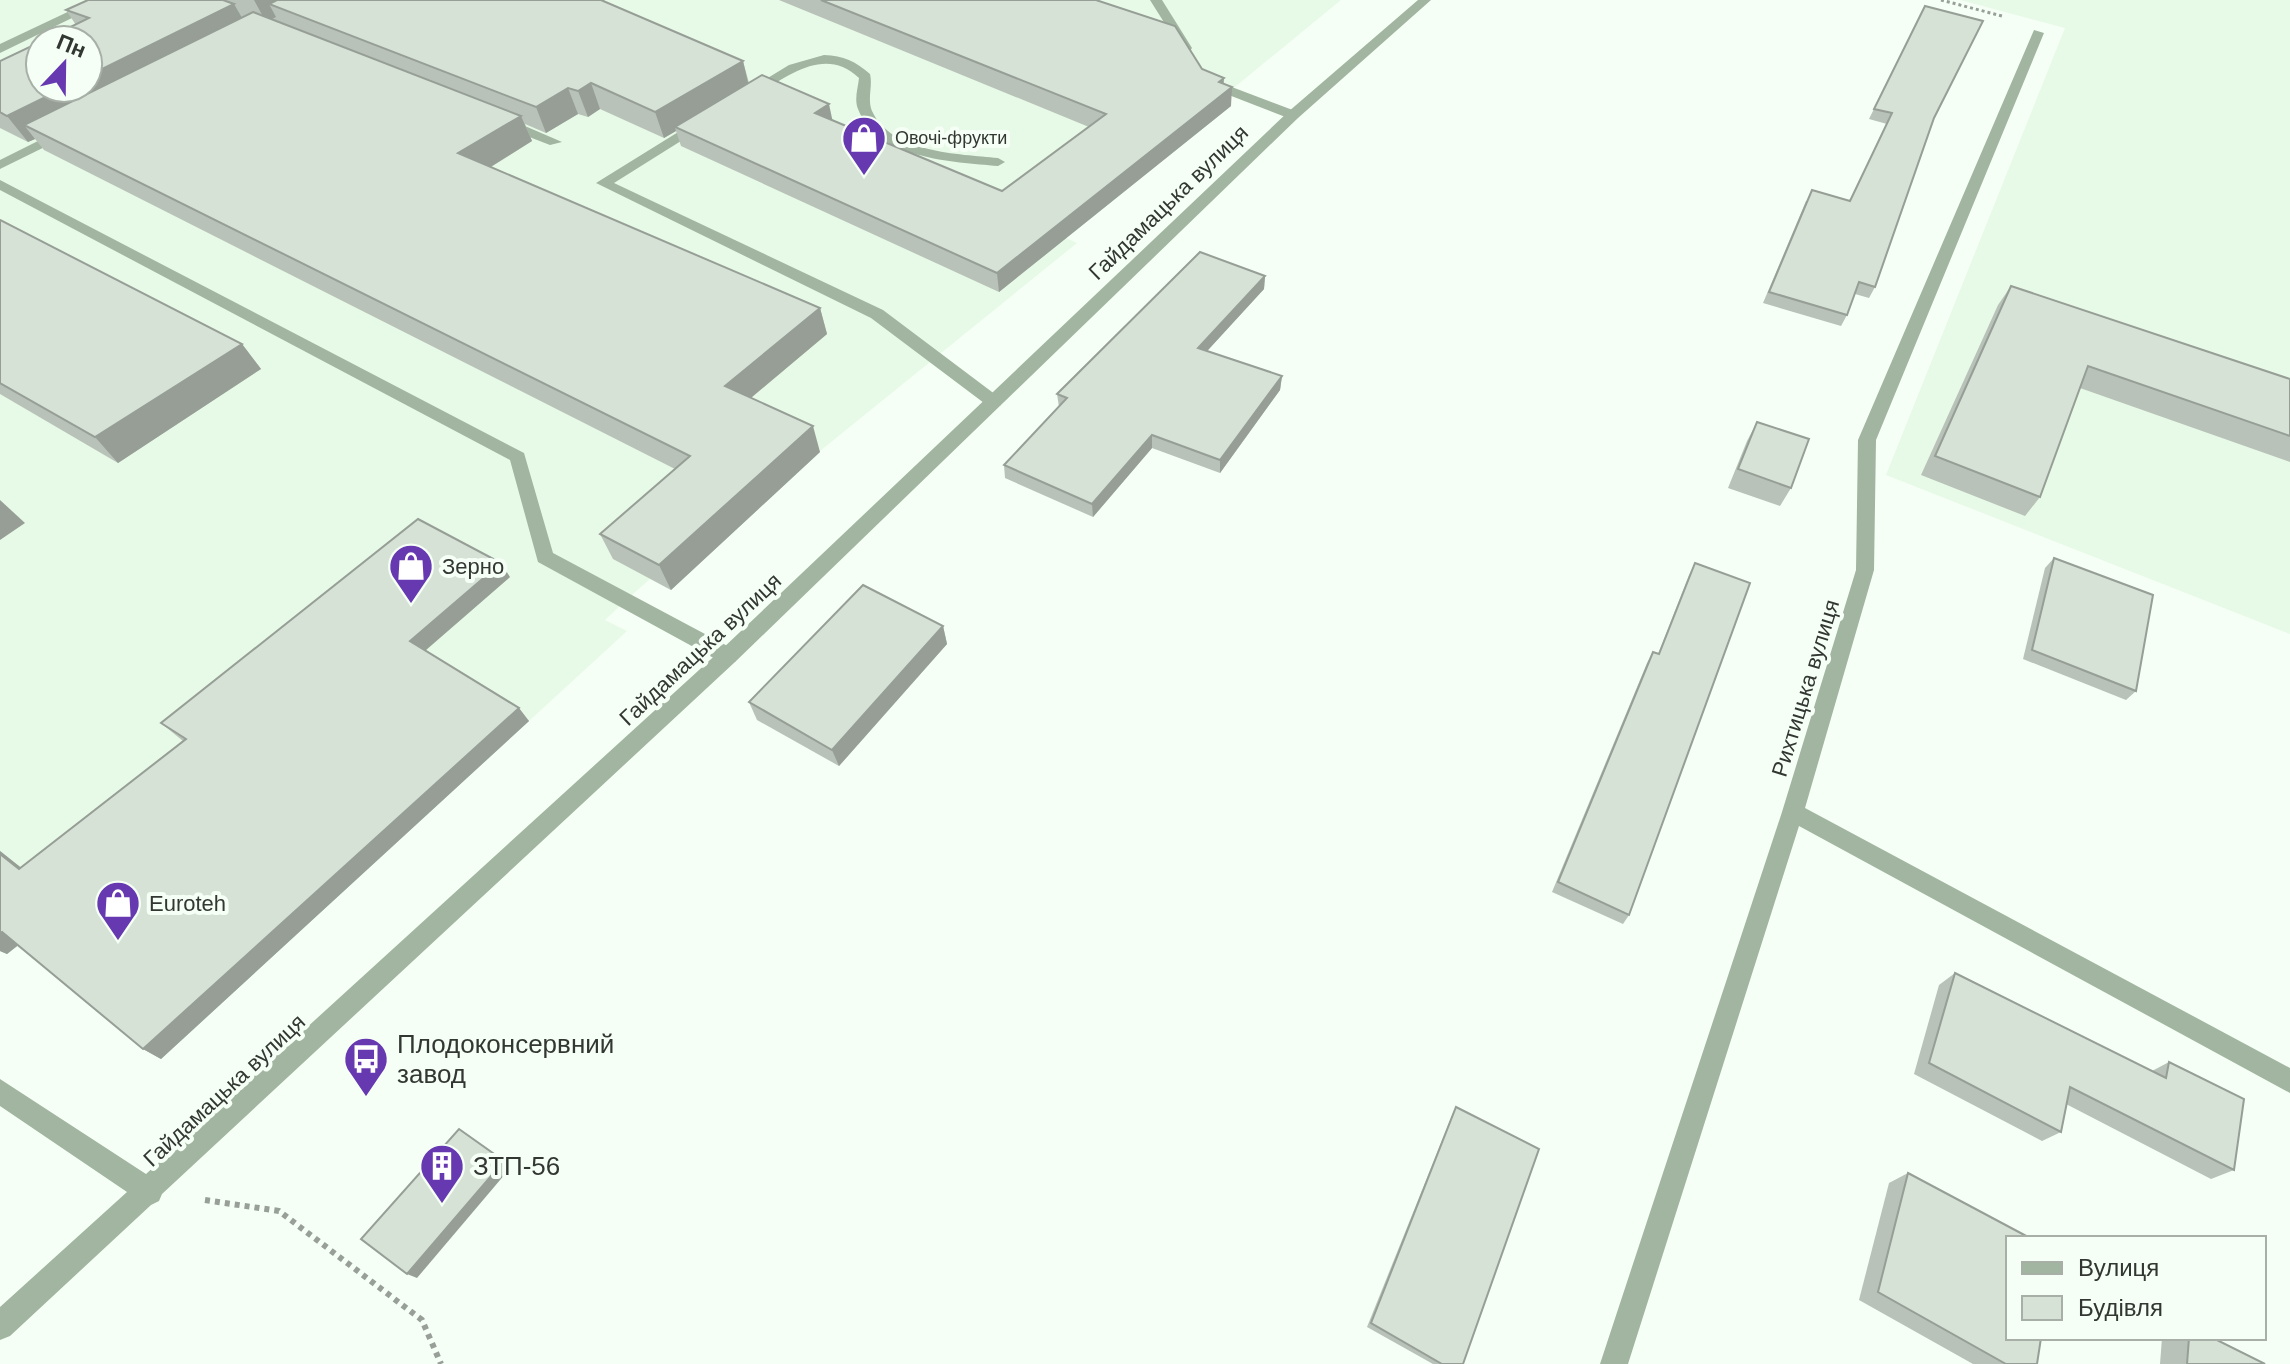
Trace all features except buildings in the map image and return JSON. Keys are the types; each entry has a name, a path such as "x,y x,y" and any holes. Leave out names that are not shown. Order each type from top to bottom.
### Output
{"street":[{"path":"0,49 103,0"},
{"path":"1156,0 1209,84 1293,115"},
{"name":"Гайдамацька вулиця","path":"0,1326 150,1192 728,656 1293,115 1425,0"},
{"name":"Рихтицька вулиця","path":"1614,1364 1793,812 1865,570 1867,440 2038,33"},
{"path":"736,102 806,62 840,60 857,67 865,77 862,104 867,117 887,135 934,153 998,162"},
{"path":"710,118 603,183 877,314 994,402"},
{"path":"498,120 555,142"},
{"path":"0,165 70,129"},
{"path":"0,184 518,457 545,557 728,656"},
{"path":"1793,812 2290,1081"},
{"path":"0,1091 150,1192"}],"path":[{"path":"1941,0 2030,24 2038,33"},
{"path":"150,1192 279,1211 422,1320 441,1364"}],"shaded area":[{"path":"0,0 1341,0 1219,100 1066,238 1077,243 820,451 671,590 650,579 625,601 605,620 627,631 161,1059 22,943 7,954 0,949"},
{"path":"1960,0 2290,0 2290,634 1886,475 2065,28"}],"place":[{"name":"Овочі-фрукти","path":"864,177"},
{"name":"Зерно","path":"411,605"},
{"name":"Euroteh","path":"118,942"},
{"name":"Плодоконсервний завод","path":"366,1098"},
{"name":"ЗТП-56","path":"442,1205"}]}
